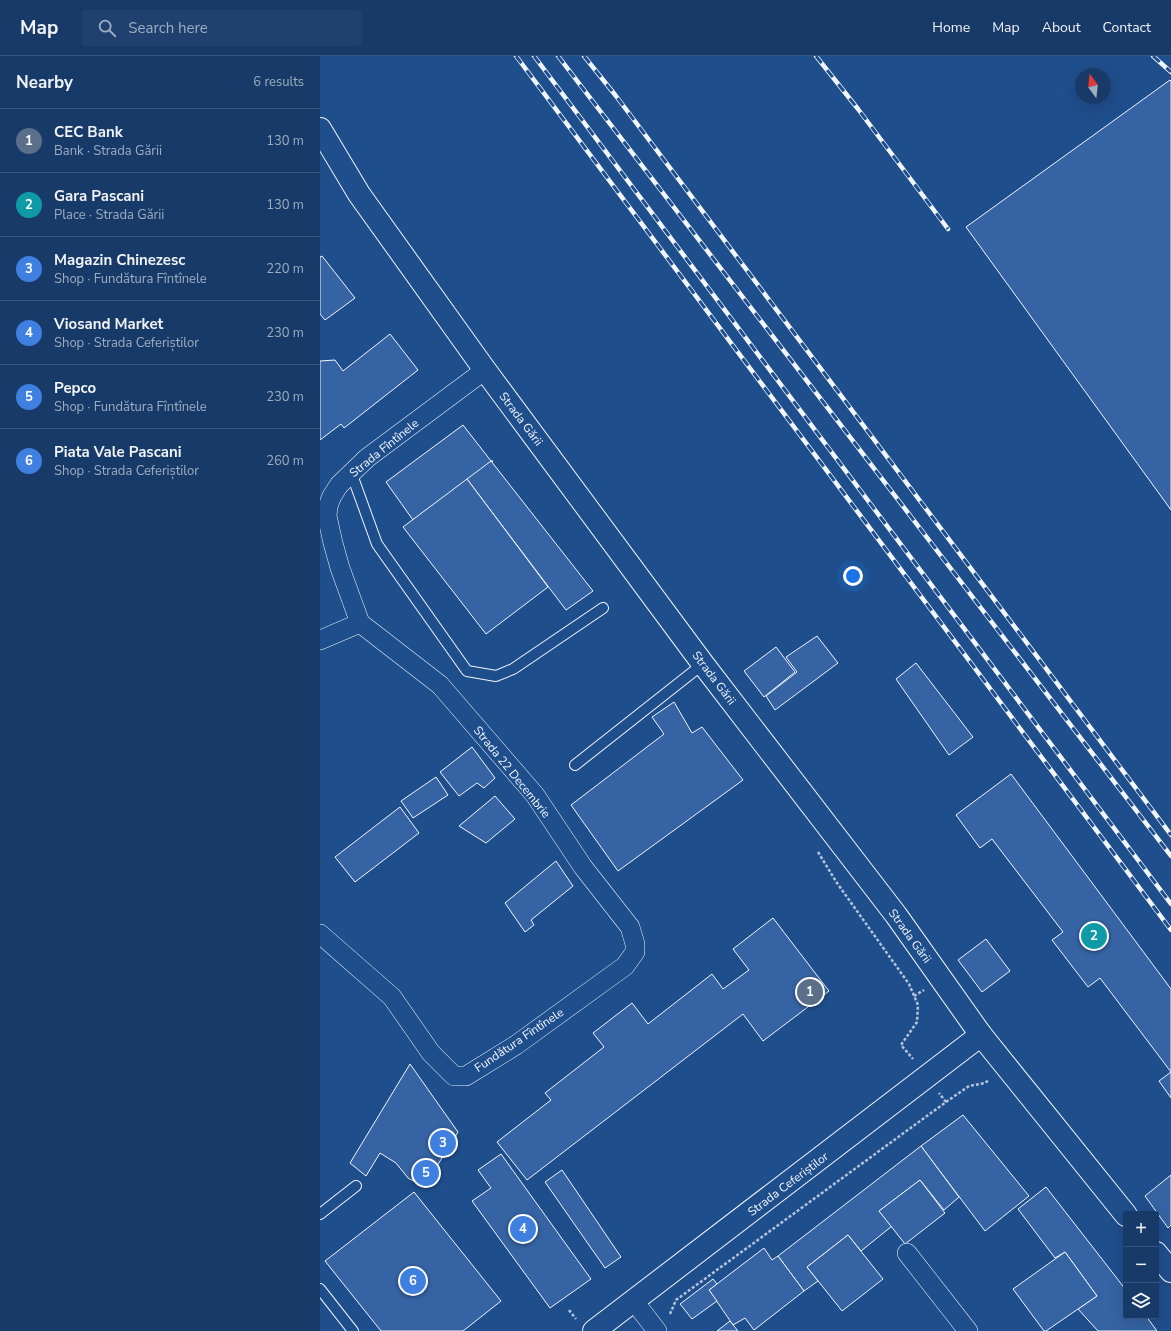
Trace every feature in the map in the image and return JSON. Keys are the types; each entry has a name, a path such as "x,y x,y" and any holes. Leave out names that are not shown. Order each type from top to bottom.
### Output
{"street":[{"name":"Strada Gării","path":"320,129 359,194 485,370 703,664 896,915 981,1035 1123,1211"},
{"name":"Strada Fîntînele","path":"360,623 340,568 327,516 328,506 332,496 339,484 367,458 485,370"},
{"path":"320,640 360,623"},
{"name":"Strada 22 Decembrie","path":"360,623 440,685 535,795 583,867 630,927 635,944 635,952 625,966"},
{"name":"Fundătura Fîntînele","path":"320,934 392,997 431,1053 454,1076 466,1076 516,1045 625,966"},
{"name":"Strada Ceferiștilor","path":"594,1331 981,1035"},
{"path":"906,1254 968,1331"},
{"path":"1159,1257 1171,1271"},
{"path":"634,1301 657,1331"}],"lane":[{"path":"351,472 377,544 467,671 496,676 513,669 602,608"},
{"path":"575,765 703,664"},
{"path":"320,1214 356,1186"},
{"path":"321,1292 353,1331"}],"path":[{"path":"817,852 909,984 918,1005 917,1022 901,1045 906,1051"},
{"path":"670,1315 676,1300 946,1102 969,1086 985,1083 1007,1067"},
{"path":"938,1092 946,1102"}],"building":[{"path":"1170,80 1171,81 1171,510 966,227"},
{"path":"322,256 355,298 325,320 320,314 320,257"},
{"path":"390,334 418,370 344,428 341,424 320,440 320,361 335,360 343,371"},
{"path":"463,425 491,461 493,461 413,520 386,482"},
{"path":"491,461 593,591 566,610 467,479"},
{"path":"467,479 548,587 486,634 403,527"},
{"path":"817,636 838,663 775,710 766,696 797,672 786,657"},
{"path":"776,647 795,672 764,697 744,671"},
{"path":"916,663 973,737 949,755 896,679"},
{"path":"674,702 692,733 702,727 743,780 618,871 571,805 664,734 652,717"},
{"path":"472,747 495,778 484,788 477,783 459,796 440,772"},
{"path":"1011,774 1171,989 1171,1072 1100,978 1088,987 1052,940 1063,932 992,839 980,848 956,815"},
{"path":"436,777 448,795 413,818 401,801"},
{"path":"495,796 515,819 486,843 459,826"},
{"path":"400,807 419,833 355,882 335,857"},
{"path":"556,861 573,886 531,920 534,925 525,932 505,903"},
{"path":"773,918 829,991 763,1041 743,1014 527,1180 497,1142 551,1100 545,1093 604,1047 593,1033 632,1003 648,1024 712,974 723,989 749,970 733,949"},
{"path":"986,939 1010,971 982,992 958,960"},
{"path":"410,1064 458,1132 424,1187 408,1178 396,1163 380,1153 366,1176 350,1163"},
{"path":"1171,1072 1171,1098 1159,1081"},
{"path":"963,1115 1029,1196 985,1231 921,1146"},
{"path":"921,1146 959,1197 944,1210 920,1180 879,1211 892,1226 861,1251 848,1235 807,1267 818,1281 804,1291 778,1256"},
{"path":"501,1154 591,1279 550,1308 472,1201 491,1188 478,1170"},
{"path":"562,1170 621,1257 605,1268 545,1182"},
{"path":"1171,1175 1171,1225 1168,1228 1159,1215 1159,1211 1156,1211 1145,1196"},
{"path":"920,1180 945,1213 905,1244 879,1211"},
{"path":"1046,1187 1123,1286 1123,1319 1148,1319 1157,1331 1098,1331 1078,1309 1097,1296 1065,1252 1055,1258 1018,1209"},
{"path":"414,1192 501,1301 463,1331 381,1331 325,1261"},
{"path":"848,1235 883,1279 842,1311 807,1267"},
{"path":"764,1248 772,1260 778,1256 804,1291 754,1330 745,1318 733,1325 709,1290"},
{"path":"1065,1252 1097,1296 1044,1331 1013,1289"},
{"path":"713,1279 717,1284 709,1290 717,1301 692,1319 680,1304"},
{"path":"730,1321 738,1331 717,1331"}],"railway":[{"path":"516,56 1171,930"},
{"path":"534,56 1171,904"},
{"path":"558,56 1171,856"},
{"path":"584,56 616,96 1171,835"},
{"path":"816,56 858,109 948,229"},
{"path":"1153,56 1171,72"}],"place":[{"name":"Gara Pascani","path":"1094,936"},
{"name":"CEC Bank","path":"810,992"},
{"name":"Magazin Chinezesc","path":"443,1143"},
{"name":"Pepco","path":"426,1173"},
{"name":"Viosand Market","path":"523,1229"},
{"name":"Piata Vale Pascani","path":"413,1281"}]}
